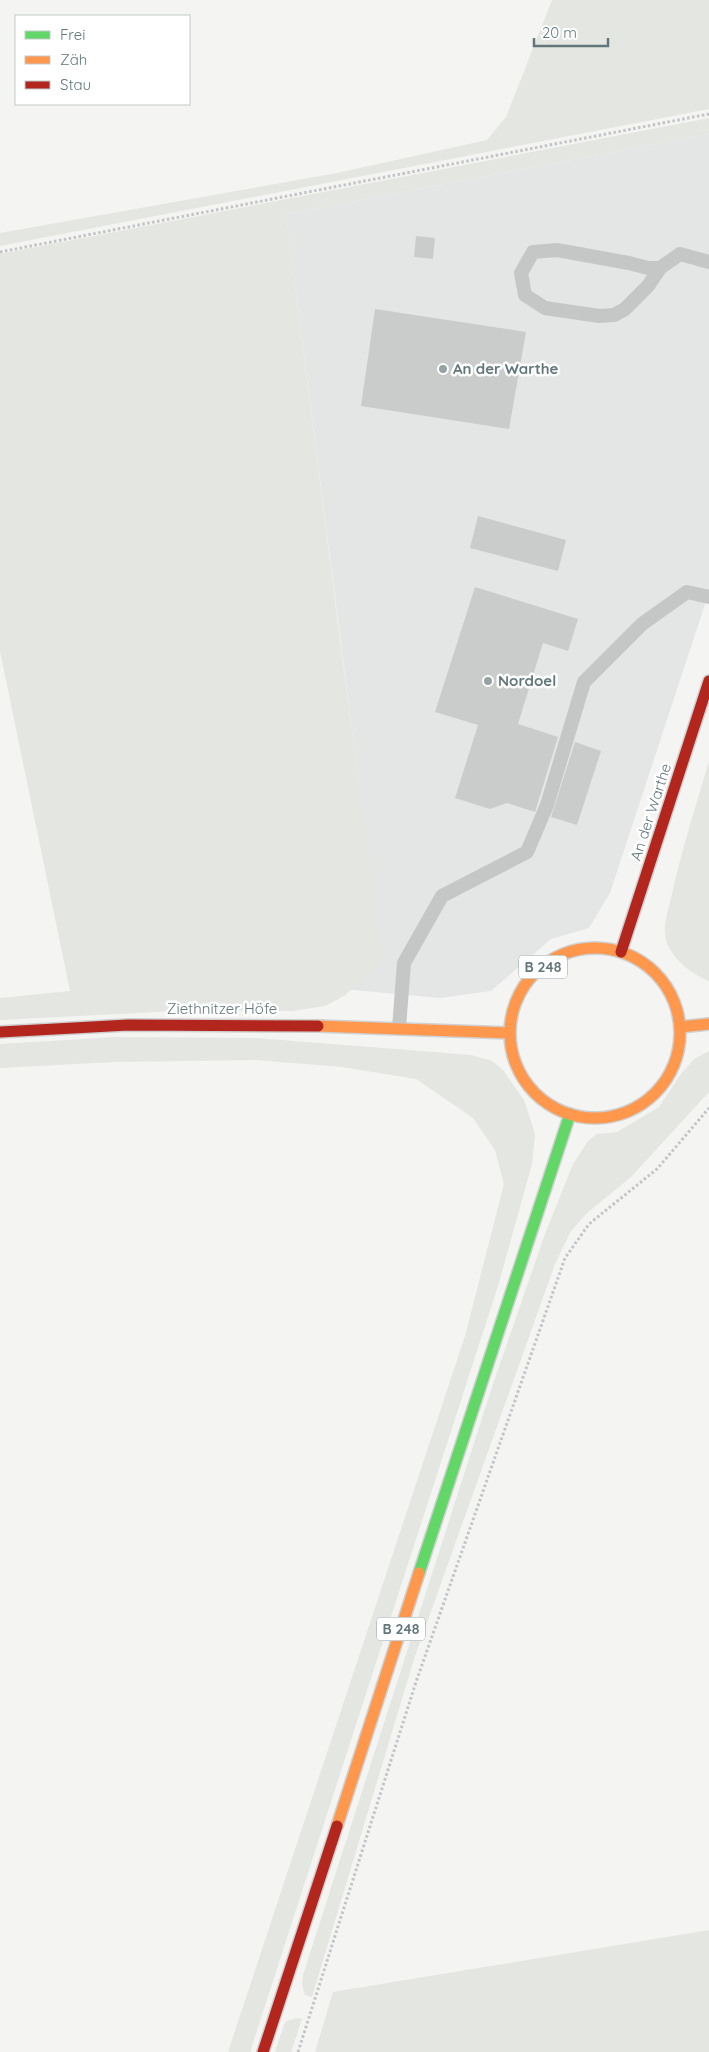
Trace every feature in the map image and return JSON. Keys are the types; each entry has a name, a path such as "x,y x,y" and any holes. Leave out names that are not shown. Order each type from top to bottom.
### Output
{"main road":[{"name":"An der Warthe","path":"621,952 709,681"},
{"name":"B 248","path":"594,948 621,952 643,963 662,980 674,1001 680,1027 679,1049 671,1072 658,1091 639,1106 617,1116 593,1118 570,1114 546,1102 527,1084 514,1060 510,1032 514,1008 526,984 544,965 568,952 594,948"},
{"name":"Ziethnitzer Höfe","path":"0,1032 144,1024 250,1023 510,1032"},
{"path":"680,1027 709,1024"},
{"name":"B 248","path":"263,2052 570,1114"}],"lane":[{"path":"660,268 648,268 629,262 557,250 532,252 521,273 525,295 545,308 599,316 614,315 625,309 648,286 660,268 680,254 709,262"},
{"path":"399,1028 404,963 442,896 527,852 547,805 584,682 642,624 687,592 709,597"}],"path":[{"path":"0,252 709,114"},
{"path":"298,2052 416,1682 565,1258 588,1224 657,1168 709,1108"}],"shaded area":[{"path":"552,0 709,0 709,109 0,246 0,233 337,173 487,140 506,117"},
{"path":"709,118 709,134 286,214 383,962 344,996 325,1006 292,1011 177,1011 0,1020 0,998 70,991 0,651 0,254"},
{"path":"709,134 709,592 610,893 589,928 551,939 491,991 440,998 332,988 378,933 286,214"},
{"path":"709,761 709,981 689,970 673,954 666,940 665,928 680,860"},
{"path":"116,1037 256,1038 471,1055 492,1061 503,1070 524,1100 535,1134 532,1164 498,1286 250,2052 228,2052 465,1336 504,1184 495,1150 473,1118 416,1079 342,1067 256,1060 114,1062 0,1068 0,1044"},
{"path":"709,1051 709,1092 631,1177 587,1213 571,1231 555,1264 414,1659 312,1997 305,1995 302,1985 303,1975 494,1381 545,1234 573,1164 588,1141 597,1134 617,1132 659,1107 681,1074 694,1059"},
{"path":"709,1930 709,2052 315,2052 333,1992"},
{"path":"296,2018 302,2019 291,2052 275,2052 285,2022"}],"building":[{"path":"416,236 435,238 433,259 414,257"},
{"name":"An der Warthe","path":"375,309 526,332 509,429 361,406"},
{"path":"478,516 566,540 558,571 470,548"},
{"name":"Nordoel","path":"475,587 578,619 568,651 543,643 518,724 558,737 535,812 507,803 490,809 455,798 478,725 435,712"},
{"path":"575,742 601,751 577,825 551,817"}],"traffic: fast":[{"path":"419,1573 570,1114"}],"traffic: slow":[{"path":"595,948 620,952 635,958 655,973 670,993 676,1008 680,1033 676,1058 670,1073 655,1093 635,1108 620,1114 595,1118 570,1114 555,1108 535,1093 520,1073 514,1058 510,1033 514,1008 520,993 535,973 555,958 570,952 595,948"},
{"path":"680,1027 709,1024"},
{"path":"318,1026 510,1033"},
{"path":"337,1826 419,1573"}],"traffic: jam":[{"path":"621,952 709,681"},
{"path":"0,1032 128,1025 318,1026"},
{"path":"263,2052 337,1826"}],"place":[{"name":"An der Warthe","path":"443,369"},
{"name":"Nordoel","path":"488,681"}]}
